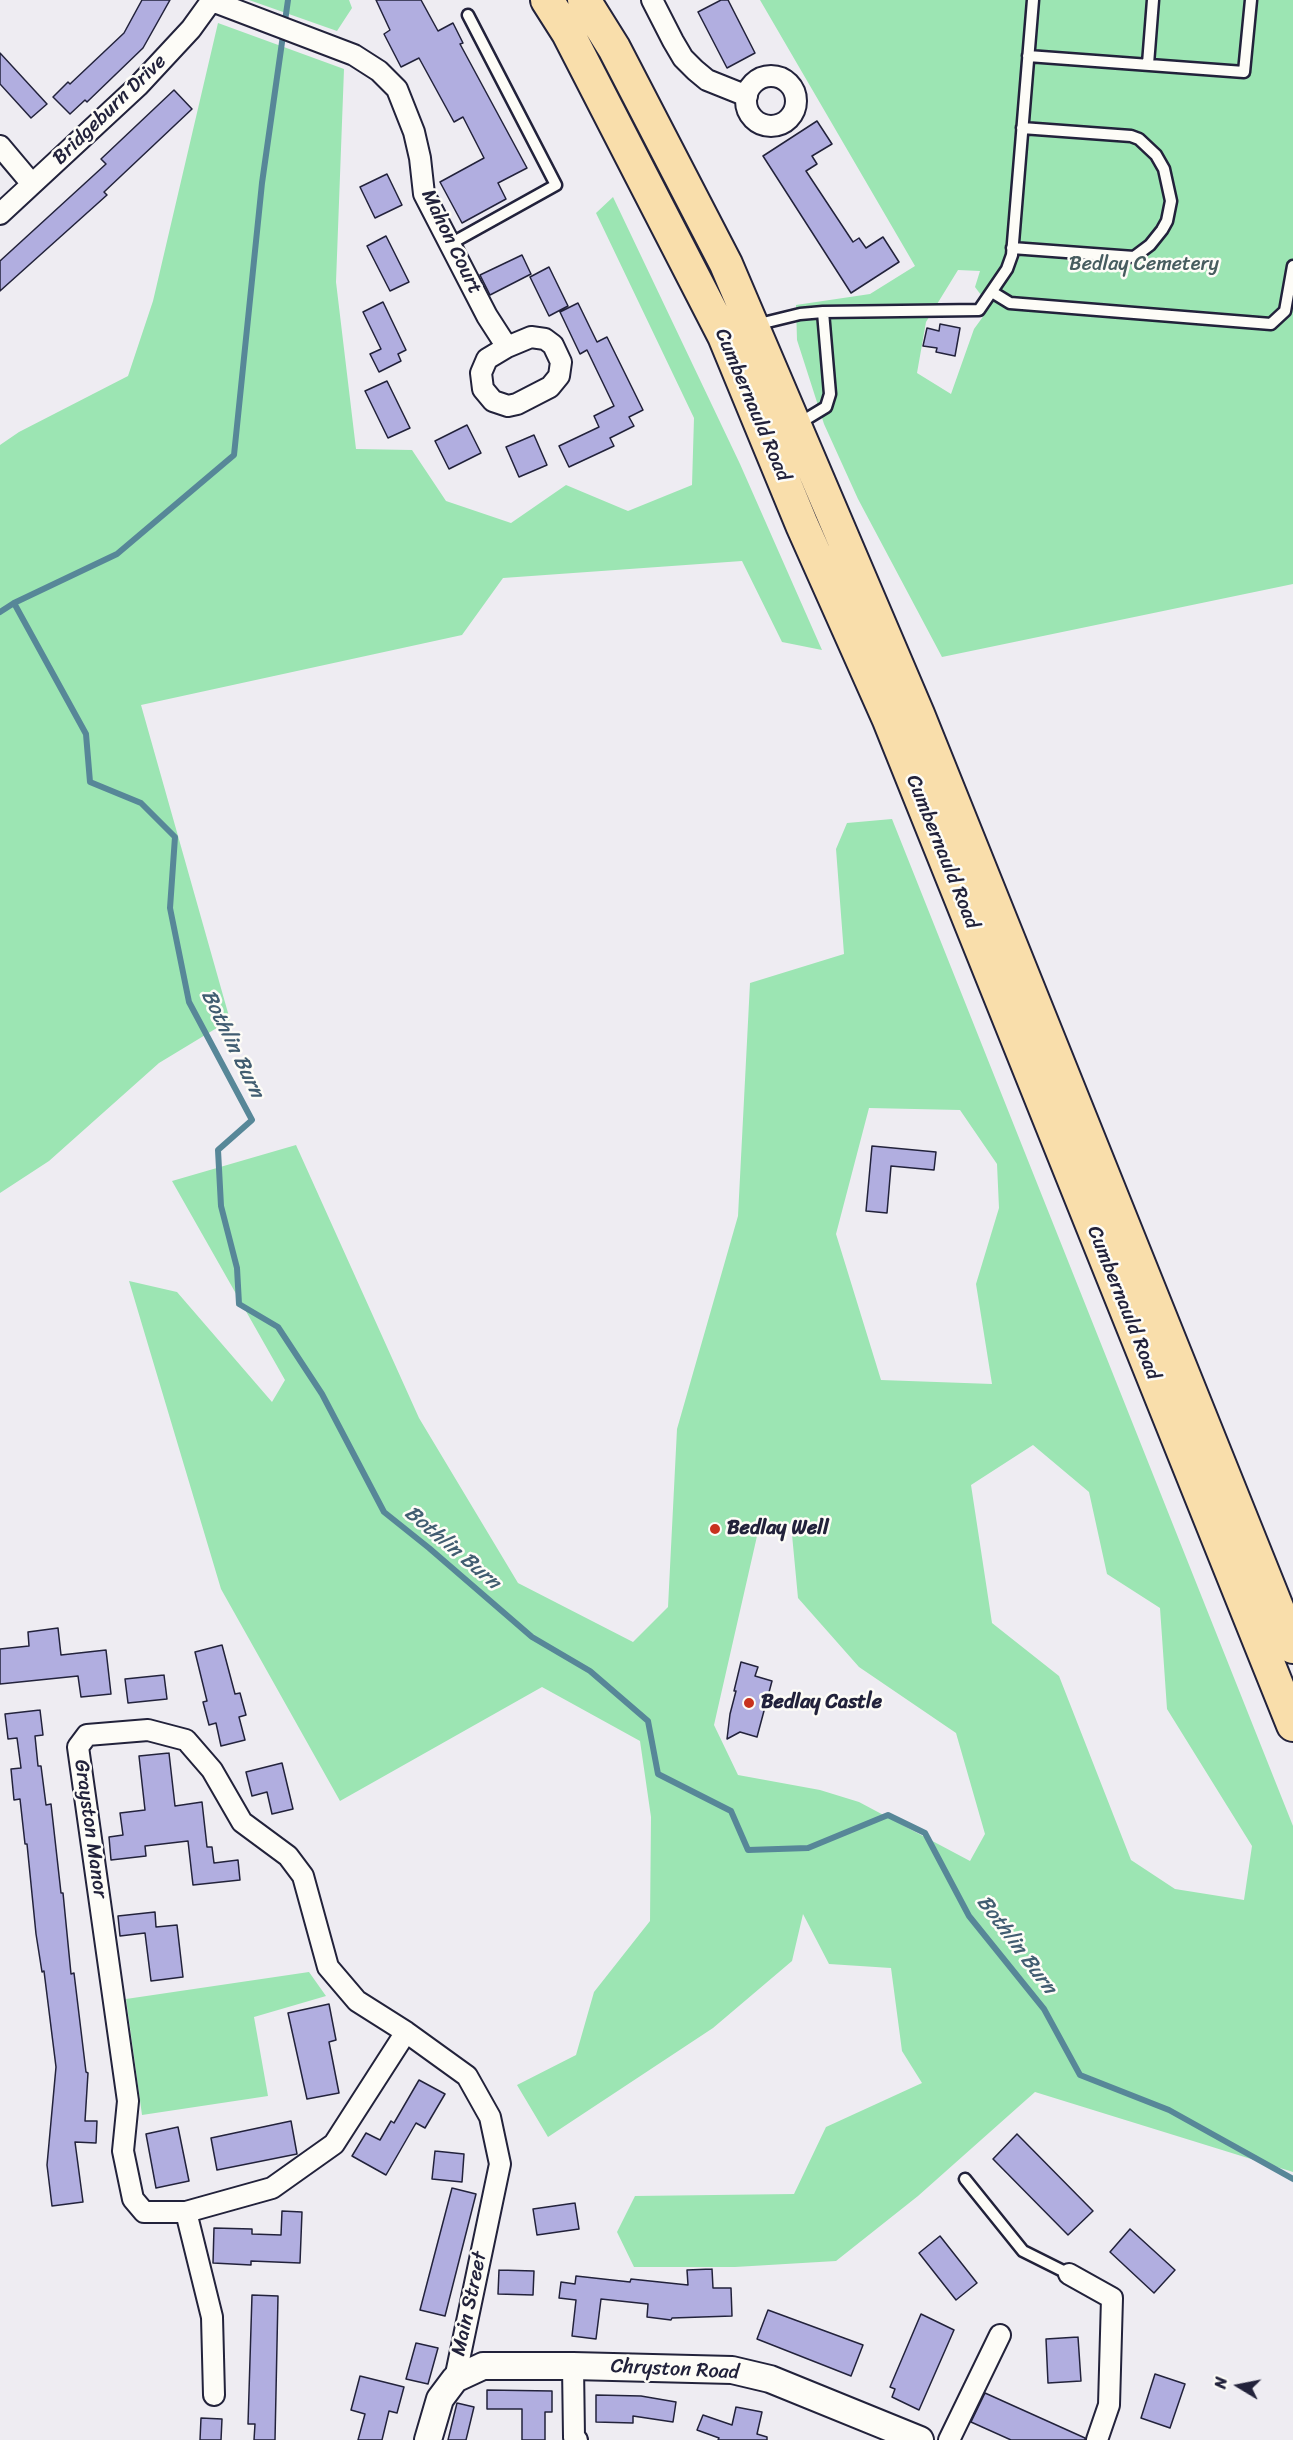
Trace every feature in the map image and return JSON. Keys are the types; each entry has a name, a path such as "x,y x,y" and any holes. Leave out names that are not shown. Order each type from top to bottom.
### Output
{"main road":[{"name":"Cumbernauld Road","path":"547,0 568,33 724,336 807,535 889,720 1293,1725"},
{"name":"Cumbernauld Road","path":"584,0 614,48 726,264 918,714 1293,1647"}],"street":[{"name":"Mahon Court","path":"212,0 354,55 379,71 397,89 414,132 420,158 423,194 507,347"},
{"name":"Bridgeburn Drive","path":"0,214 138,86 191,29 212,0"},
{"path":"652,0 683,58 707,80 747,96"},
{"path":"0,147 32,184"},
{"name":"Grayston Manor","path":"406,2032 334,2144 272,2188 186,2212 144,2212 133,2199 124,2160 128,2101 78,1747 87,1735 148,1730 186,1740 212,1770 242,1822 288,1856 303,1876 327,1967 357,2001 406,2032 467,2076 490,2117 500,2164"},
{"name":"Main Street","path":"428,2440 440,2399 455,2379 500,2164"},
{"path":"186,2212 212,2317 214,2395"},
{"path":"1069,2274 1112,2298 1109,2405 1097,2440"},
{"path":"949,2440 1000,2335"},
{"path":"573,2366 574,2437 577,2440"},
{"name":"Chryston Road","path":"455,2379 483,2367 573,2366 732,2370 770,2379 920,2440"}],"lane":[{"path":"752,325 800,314 823,312 979,310 1008,269 1012,248 1033,0"},
{"path":"1149,64 1153,0"},
{"path":"1028,56 1244,72 1251,0"},
{"path":"450,244 556,185 468,15"},
{"path":"1012,248 1134,257 1150,245 1162,230 1167,221 1171,201 1164,169 1156,155 1139,138 1022,128"},
{"path":"992,292 1010,303 1271,324 1285,311 1293,266"},
{"path":"795,426 826,407 830,394 823,312"},
{"path":"965,2179 1023,2251 1069,2274"}],"green space":[{"path":"249,0 349,0 352,8 337,31"},
{"name":"Bedlay Cemetery","path":"760,0 1293,0 1293,584 942,657 858,499 824,424 797,340 796,305 870,294 915,266","holes":["958,270 980,271 975,287 990,307 974,329 951,394 917,373 926,322"]},
{"path":"218,23 344,69 336,282 356,449 412,450 446,501 511,523 566,485 628,511 692,485 694,418 596,213 613,197 740,464 822,650 782,642 742,561 503,578 462,635 141,705 230,1020 159,1063 49,1161 0,1193 0,445 19,432 128,376 153,301"},
{"path":"892,819 1293,1826 1293,2172 1035,2092 918,2196 836,2261 735,2267 634,2267 617,2232 635,2196 794,2194 826,2127 922,2083 902,2051 891,1968 829,1964 803,1914 792,1961 713,2028 548,2137 517,2085 576,2055 594,1992 650,1921 651,1817 640,1741 542,1687 340,1801 221,1589 129,1281 177,1292 272,1402 285,1380 172,1181 296,1145 419,1418 518,1583 633,1642 668,1607 677,1429 738,1216 750,983 844,954 836,849 847,823","holes":["869,1108 960,1110 997,1164 999,1208 976,1284 992,1384 881,1380 836,1234","1033,1445 1089,1492 1107,1574 1160,1608 1167,1709 1252,1846 1244,1900 1175,1889 1131,1860 1059,1676 992,1623 971,1485","760,1523 791,1524 798,1598 859,1667 956,1733 985,1834 970,1861 859,1802 820,1790 738,1775 714,1725"]},
{"path":"309,1972 326,1996 254,2017 268,2096 142,2115 126,1999"}],"building":[{"path":"142,0 170,0 143,48 87,102 85,100 70,114 53,97 124,33"},
{"path":"376,0 421,0 438,31 453,23 463,43 460,44 527,168 498,183 506,199 462,223 440,182 484,158 463,117 454,122 419,58 401,67 384,34 390,30"},
{"path":"721,0 728,0 755,53 727,68 698,12"},
{"path":"0,53 47,104 31,118 0,84"},
{"path":"174,90 192,109 104,192 107,195 0,291 0,261 106,164 101,159"},
{"path":"817,121 832,144 812,156 817,164 806,171 853,242 859,238 866,248 883,237 899,262 851,293 763,156"},
{"path":"387,174 402,205 375,218 360,187"},
{"path":"386,236 409,282 390,291 367,246"},
{"path":"522,255 531,274 490,295 480,275"},
{"path":"549,267 568,306 549,316 530,277"},
{"path":"383,302 406,350 398,354 401,361 379,372 370,354 381,349 363,312"},
{"path":"578,303 597,342 607,337 643,410 629,417 634,426 610,438 614,446 569,467 559,446 599,427 594,416 614,406 587,350 580,354 560,312"},
{"path":"940,324 960,328 955,356 936,352 937,348 923,346 927,328 939,331"},
{"path":"387,381 410,428 388,438 365,391"},
{"path":"467,425 481,453 449,469 435,441"},
{"path":"534,435 547,465 519,477 506,447"},
{"path":"872,1146 936,1152 934,1170 891,1166 887,1213 866,1211"},
{"path":"58,1628 61,1655 106,1650 111,1694 81,1697 78,1676 0,1684 0,1649 29,1646 28,1632"},
{"path":"222,1645 235,1694 240,1693 246,1715 239,1717 245,1740 221,1746 216,1723 209,1725 203,1702 207,1701 195,1652"},
{"name":"Bedlay Castle","path":"741,1662 758,1667 755,1676 772,1681 757,1737 740,1732 727,1739 736,1691 734,1691"},
{"path":"164,1675 167,1699 128,1703 125,1679"},
{"path":"40,1710 43,1735 35,1736 38,1766 41,1766 46,1805 51,1804 71,1974 74,1973 86,2072 88,2073 85,2121 97,2121 96,2143 75,2142 83,2202 52,2206 47,2165 56,2067 44,1971 42,1972 36,1934 20,1799 14,1800 11,1769 21,1768 17,1738 8,1739 5,1714"},
{"path":"169,1753 175,1806 202,1802 207,1847 212,1847 214,1863 238,1860 240,1880 193,1885 188,1841 145,1846 146,1856 111,1860 109,1837 123,1835 120,1813 145,1810 139,1756"},
{"path":"282,1763 293,1809 272,1814 267,1792 252,1796 246,1772"},
{"path":"155,1912 156,1927 177,1925 183,1977 151,1981 145,1933 120,1936 118,1916"},
{"path":"329,2004 336,2040 329,2042 339,2093 307,2099 288,2013"},
{"path":"419,2080 445,2094 425,2128 416,2123 386,2175 352,2156 366,2133 380,2140 391,2121 394,2123"},
{"path":"291,2121 297,2154 217,2170 211,2138"},
{"path":"178,2127 189,2181 156,2188 146,2134"},
{"path":"1017,2134 1093,2211 1068,2235 993,2159"},
{"path":"435,2151 464,2154 462,2182 432,2179"},
{"path":"452,2188 476,2194 445,2316 420,2310"},
{"path":"575,2203 579,2229 537,2235 533,2209"},
{"path":"282,2211 302,2212 300,2263 251,2261 251,2265 213,2263 214,2228 252,2229 252,2234 281,2235"},
{"path":"1130,2229 1175,2270 1154,2293 1110,2252"},
{"path":"940,2236 977,2283 956,2300 919,2253"},
{"path":"712,2269 713,2288 731,2288 732,2316 672,2318 671,2320 647,2317 648,2304 601,2299 596,2339 572,2336 576,2300 559,2298 561,2282 575,2284 576,2276 688,2285 687,2270"},
{"path":"499,2270 534,2271 533,2295 498,2294"},
{"path":"252,2295 278,2296 275,2440 254,2440 255,2424 248,2424"},
{"path":"768,2310 863,2345 851,2376 757,2339"},
{"path":"921,2314 954,2330 919,2410 892,2397 895,2389 890,2387"},
{"path":"1078,2337 1081,2381 1048,2383 1046,2339"},
{"path":"416,2343 438,2348 428,2384 406,2379"},
{"path":"1155,2374 1185,2384 1170,2428 1141,2418"},
{"path":"360,2376 404,2387 397,2413 389,2411 382,2440 358,2440 365,2414 351,2410"},
{"path":"487,2390 552,2391 552,2412 545,2412 545,2440 522,2440 522,2409 487,2409"},
{"path":"985,2393 1085,2438 1085,2440 1011,2440 971,2422"},
{"path":"596,2395 641,2396 676,2402 673,2422 633,2416 633,2423 596,2422"},
{"path":"457,2403 474,2407 466,2440 448,2440"},
{"path":"736,2407 762,2412 757,2434 767,2437 767,2440 718,2440 719,2438 697,2430 703,2415 732,2425"},
{"path":"201,2418 222,2419 221,2440 200,2440"}],"waterway":[{"path":"0,612 14,603 117,554 234,455 262,183 288,0"},
{"name":"Bothlin Burn","path":"14,603 86,734 90,782 141,803 175,837 170,908 189,1002 252,1120 218,1150 221,1206 237,1268 239,1304 278,1327 322,1394 384,1512 532,1637 590,1671 648,1721 658,1774 731,1811 748,1850 808,1848 888,1815 925,1833 969,1916 1044,2009 1080,2075 1169,2110 1293,2179"}],"place":[{"name":"Bedlay Well","path":"715,1529"},
{"name":"Bedlay Castle","path":"749,1703"}]}
